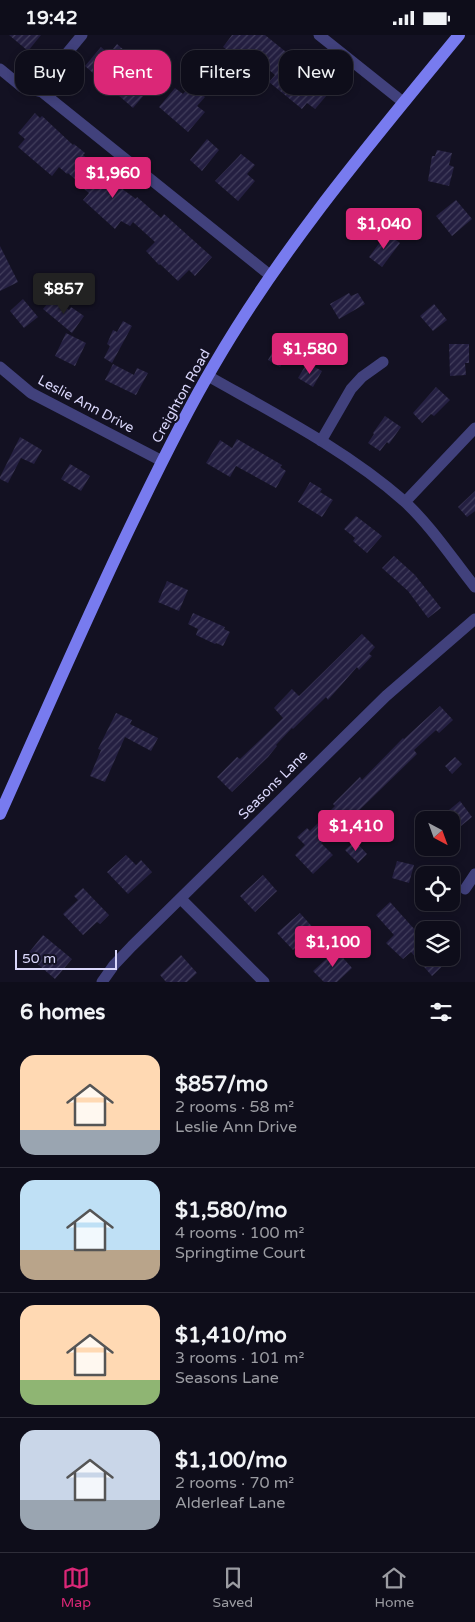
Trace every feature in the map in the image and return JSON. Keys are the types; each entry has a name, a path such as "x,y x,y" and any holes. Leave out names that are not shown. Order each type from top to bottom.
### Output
{"main road":[{"name":"Creighton Road","path":"0,814 110,570 162,461 208,376 271,276 342,178 459,35"}],"street":[{"path":"70,50 82,35"},
{"path":"319,35 404,102"},
{"path":"0,69 15,81"},
{"path":"46,95 271,276"},
{"path":"321,441 351,389 362,377 383,362"},
{"name":"Leslie Ann Drive","path":"0,367 31,393 162,461"},
{"path":"208,376 321,441 374,477 405,502 432,531 475,587"},
{"path":"405,502 475,428"},
{"name":"Seasons Lane","path":"102,982 114,965 386,696 475,619"},
{"path":"465,889 475,873"},
{"path":"181,899 264,982"}],"building":[{"path":"9,35 41,35 27,50"},
{"path":"232,35 265,35 284,50 279,50 279,90 269,82 275,75 269,70 269,50 227,50 223,47"},
{"path":"117,44 124,50 112,50"},
{"path":"94,55 94,74 85,66"},
{"path":"175,88 181,92 181,95 203,95 205,97 197,106 205,112 188,132 159,107"},
{"path":"118,95 144,95 133,108"},
{"path":"285,95 327,95 315,109 307,103 302,109"},
{"path":"35,113 40,118 42,116 73,145 85,153 83,155 125,191 136,199 137,197 161,218 164,214 212,257 195,276 189,270 178,281 146,251 155,242 133,222 130,226 121,221 115,229 83,200 89,193 68,173 59,167 52,176 18,147 25,139 18,133"},
{"path":"207,139 219,150 202,171 190,160"},
{"path":"437,150 452,153 449,165 454,167 449,186 428,181 432,156 435,156"},
{"path":"241,154 255,165 247,174 255,181 238,201 215,181"},
{"path":"456,200 472,219 452,236 436,216"},
{"path":"387,233 400,243 382,267 369,257"},
{"path":"0,246 18,282 0,291"},
{"path":"349,293 351,296 358,293 365,304 339,319 330,304"},
{"path":"53,297 69,310 71,307 84,316 72,333 43,309"},
{"path":"23,299 38,317 24,328 10,311"},
{"path":"434,304 447,320 433,331 420,316"},
{"path":"123,321 132,326 112,363 104,358 110,346 107,344 113,330 117,332"},
{"path":"66,333 86,343 75,366 55,356"},
{"path":"278,342 291,349 280,367 268,360"},
{"path":"449,344 469,344 469,363 465,363 466,375 450,376"},
{"path":"307,363 322,371 313,387 298,378"},
{"path":"113,364 134,375 137,368 148,373 136,395 105,380"},
{"path":"436,387 450,400 434,416 431,414 422,423 413,413"},
{"path":"385,416 401,427 389,444 387,442 380,451 368,443"},
{"path":"20,437 42,450 34,464 21,458 8,483 0,479 0,477"},
{"path":"237,439 282,465 280,467 286,471 276,488 236,466 230,477 206,463 220,440 232,448"},
{"path":"70,464 90,476 81,491 61,479"},
{"path":"310,482 322,489 320,492 333,500 322,517 298,502"},
{"path":"475,491 475,511 467,517 458,507"},
{"path":"356,516 382,536 367,553 353,541 355,538 344,529"},
{"path":"394,556 415,575 441,608 428,618 408,591 382,568"},
{"path":"167,581 188,590 179,611 158,602"},
{"path":"193,613 225,627 224,629 230,632 223,646 196,635 198,629 188,624"},
{"path":"362,634 375,647 369,654 372,656 359,670 357,667 328,700 326,697 292,728 268,757 232,792 217,777 237,757 240,759 283,718 274,708 292,689 299,696"},
{"path":"440,706 453,720 439,733 436,730 414,750 417,754 341,828 339,825 321,843 333,855 313,874 295,855 305,845 297,837 307,828 310,831 360,777 362,780 403,738"},
{"path":"116,713 132,720 130,724 158,738 151,751 125,737 105,782 90,776 101,750 98,749"},
{"path":"455,757 462,764 452,774 445,766"},
{"path":"460,801 472,817 460,827 460,811 448,811"},
{"path":"355,841 367,854 358,863 345,850"},
{"path":"126,855 136,865 141,860 152,872 128,894 107,872"},
{"path":"397,861 414,865 409,883 392,878"},
{"path":"263,875 277,891 255,912 240,896"},
{"path":"83,888 109,915 100,924 97,922 83,935 63,914 78,900 74,896"},
{"path":"390,902 415,930 415,957 411,952 403,959 386,943 394,935 376,915"},
{"path":"300,913 315,930 293,950 277,933"},
{"path":"43,935 72,959 55,979 27,955"},
{"path":"336,950 352,968 337,982 324,982 313,971"},
{"path":"181,955 197,973 187,982 166,982 160,975"},
{"path":"423,966 443,966 432,976"}]}
